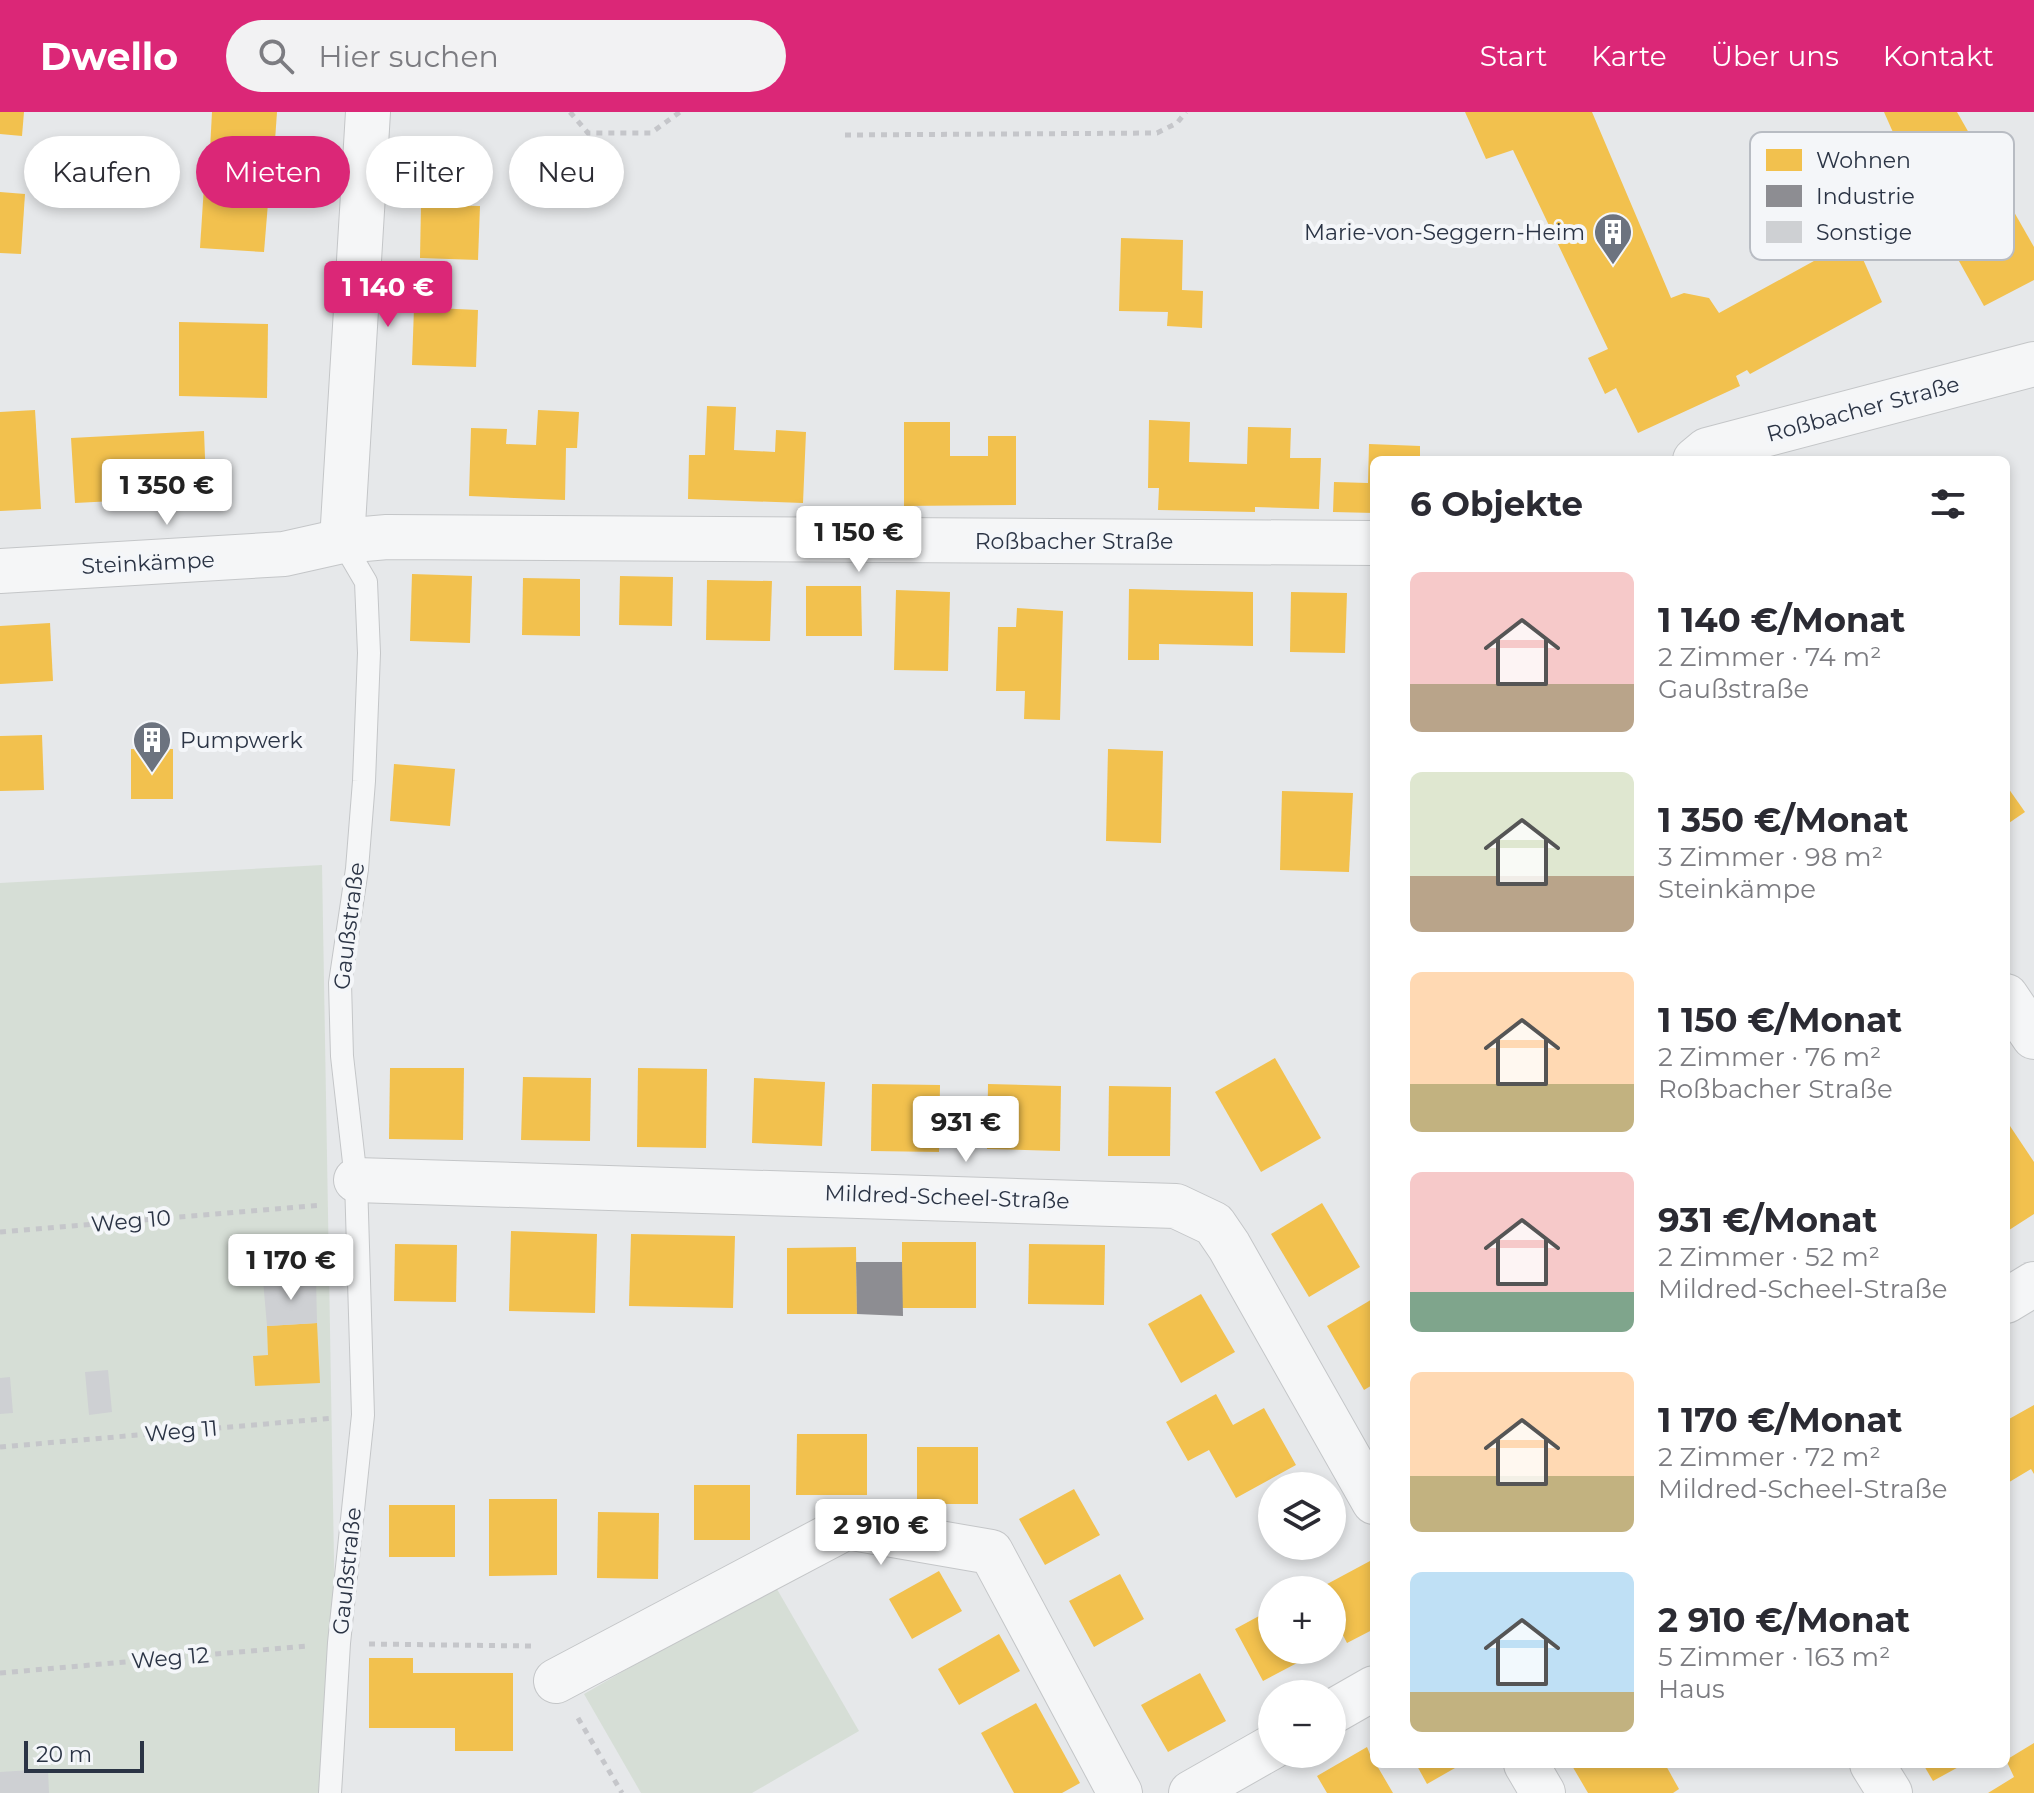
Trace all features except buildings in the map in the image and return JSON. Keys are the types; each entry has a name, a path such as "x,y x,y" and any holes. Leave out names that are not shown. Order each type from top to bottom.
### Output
{"street":[{"path":"342,541 368,112"},
{"name":"Roßbacher Straße","path":"1700,456 1707,450 2034,364"},
{"name":"Roßbacher Straße","path":"342,541 449,537 1370,543"},
{"name":"Steinkämpe","path":"0,571 284,554 342,541"},
{"path":"2010,1002 2034,1037"},
{"name":"Mildred-Scheel-Straße","path":"357,1191 1176,1206 1214,1224 1229,1246 1370,1495"},
{"path":"2010,1299 2034,1284"},
{"path":"556,1681 847,1527 991,1552 1120,1793"},
{"path":"1346,1704 1370,1690"},
{"path":"1191,1793 1258,1755"},
{"path":"1528,1768 1543,1793"},
{"path":"1874,1768 1890,1793"}],"lane":[{"name":"Gaußstraße","path":"330,1793 339,1643 363,1415 357,1191 342,1056 340,983 359,840 369,653 366,582 342,541"}],"path":[{"path":"570,112 588,133 651,133 680,112"},
{"path":"845,135 1157,133 1177,123 1186,112"},
{"name":"Weg 10","path":"0,1232 357,1191"},
{"name":"Weg 11","path":"0,1447 363,1415"},
{"name":"Weg 12","path":"0,1673 339,1643 540,1646 556,1681"},
{"path":"556,1681 622,1793"}],"shaded area":[{"path":"322,865 338,1793 0,1793 0,883"},
{"path":"774,1584 859,1731 752,1793 641,1793 584,1694"}],"place":[{"name":"Marie-von-Seggern-Heim","path":"1613,266"},
{"name":"Pumpwerk","path":"152,774"}]}
